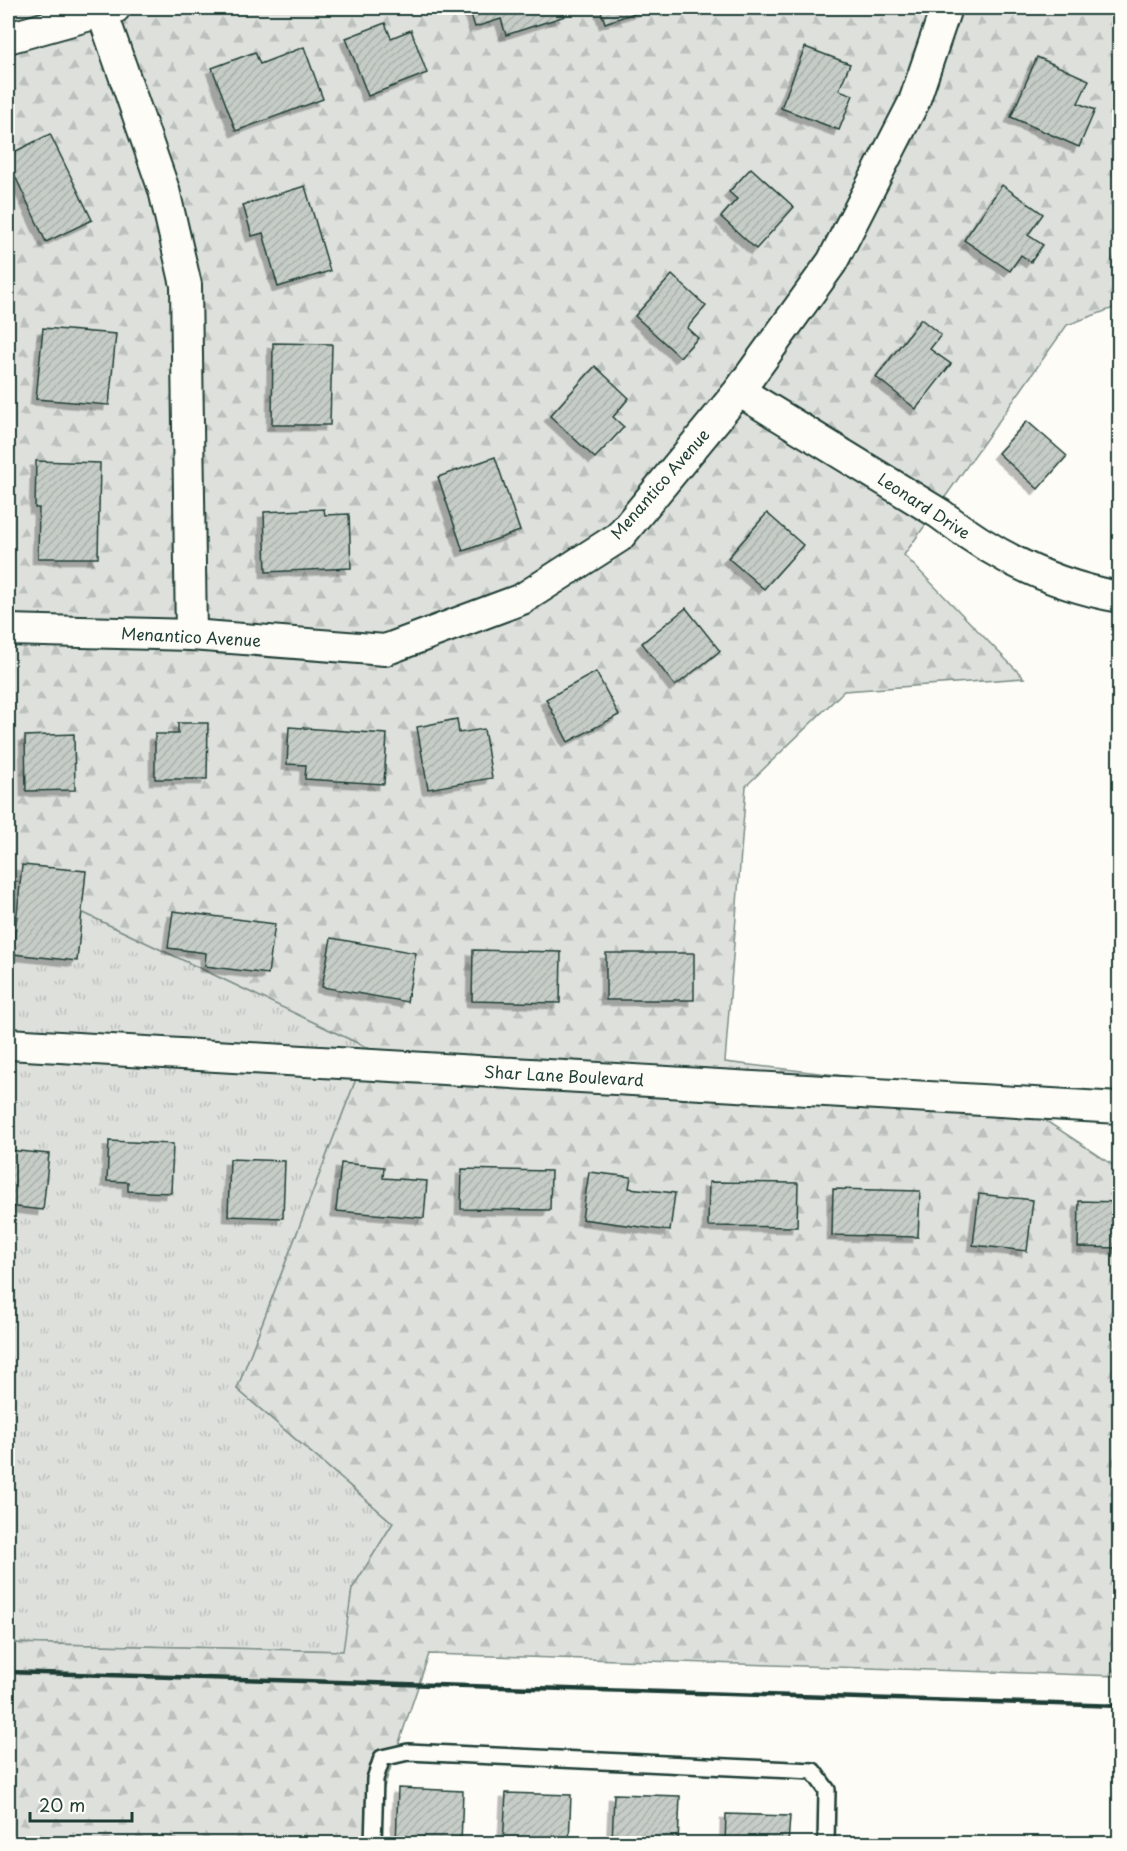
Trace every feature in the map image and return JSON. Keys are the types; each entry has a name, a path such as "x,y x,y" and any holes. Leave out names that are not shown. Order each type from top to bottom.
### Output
{"street":[{"name":"Menantico Avenue","path":"8,630 191,635 385,650 522,599 619,537 739,391 832,262 914,102 946,8"},
{"path":"8,38 109,10 164,190 186,285 191,635"},
{"name":"Leonard Drive","path":"739,391 930,507 967,534 1019,565 1097,593 1119,597"},
{"name":"Shar Lane Boulevard","path":"8,1044 1119,1108"}],"lane":[{"path":"373,1844 375,1779 382,1758 408,1752 776,1768 813,1772 826,1790 826,1844"}],"green space":[{"path":"8,8 1119,8 1119,306 1067,325 904,555 1024,678 844,691 746,786 725,1062 1007,1095 1119,1169 1119,1676 429,1654 365,1843 8,1844 8,1643 343,1651 352,1589 393,1523 237,1389 368,1048 8,877"},
{"path":"8,877 368,1048 237,1389 393,1523 352,1589 344,1651 8,1643"}],"building":[{"path":"469,8 562,8 565,16 506,35 501,19 475,27"},
{"path":"600,8 649,8 605,23"},
{"path":"385,23 391,38 411,30 427,73 368,96 346,38"},
{"path":"304,47 323,99 236,131 212,68 255,52 260,64"},
{"path":"805,47 850,64 839,90 853,95 839,130 781,108"},
{"path":"1037,57 1089,80 1078,103 1095,110 1079,147 1011,117"},
{"path":"50,134 92,220 46,242 8,161 8,155"},
{"path":"751,168 794,207 756,249 721,217 737,199 729,192"},
{"path":"1002,185 1043,214 1028,235 1043,245 1031,262 1021,255 1010,271 964,240"},
{"path":"305,186 330,271 278,287 263,233 252,236 243,205"},
{"path":"672,275 706,306 687,328 698,338 680,357 635,316"},
{"path":"921,319 941,335 930,349 951,364 916,409 876,377"},
{"path":"43,328 116,334 109,405 36,399"},
{"path":"273,343 332,344 330,425 272,425"},
{"path":"595,366 629,398 613,417 624,427 595,458 550,416"},
{"path":"1027,421 1067,456 1038,489 998,453"},
{"path":"495,457 520,531 463,551 438,477"},
{"path":"36,461 100,463 98,558 38,558 39,508 35,508"},
{"path":"324,509 325,515 349,514 351,568 266,572 264,512"},
{"path":"767,513 803,545 764,589 728,558"},
{"path":"686,608 720,651 675,686 642,643"},
{"path":"596,672 619,715 568,742 546,699"},
{"path":"457,719 459,733 484,729 492,778 428,789 417,727"},
{"path":"178,723 208,723 207,779 155,779 155,734 178,734"},
{"path":"289,727 387,734 384,784 305,779 306,765 287,764"},
{"path":"74,734 75,790 26,791 25,736"},
{"path":"22,865 86,871 77,961 13,954"},
{"path":"173,911 275,924 268,974 205,966 206,953 168,948"},
{"path":"331,938 416,953 407,1002 322,987"},
{"path":"473,950 561,952 560,1003 472,1001"},
{"path":"606,953 694,953 694,1000 606,1000"},
{"path":"109,1141 173,1144 171,1193 128,1191 128,1182 107,1181"},
{"path":"8,1150 49,1154 43,1210 8,1206"},
{"path":"230,1159 285,1161 283,1218 228,1216"},
{"path":"341,1163 384,1167 383,1178 427,1181 424,1218 336,1211"},
{"path":"462,1169 551,1171 550,1210 461,1209"},
{"path":"589,1172 631,1177 629,1188 675,1193 670,1231 582,1219"},
{"path":"709,1182 798,1183 797,1227 708,1226"},
{"path":"833,1189 920,1191 918,1237 832,1235"},
{"path":"979,1194 1033,1200 1027,1251 973,1245"},
{"path":"1079,1201 1120,1202 1120,1248 1078,1247"},
{"path":"398,1788 463,1791 461,1844 396,1844"},
{"path":"506,1793 571,1795 569,1844 503,1844"},
{"path":"614,1794 680,1796 678,1844 612,1844"},
{"path":"726,1814 790,1816 788,1844 725,1844"}],"railway":[{"path":"8,1672 1120,1706"}]}
